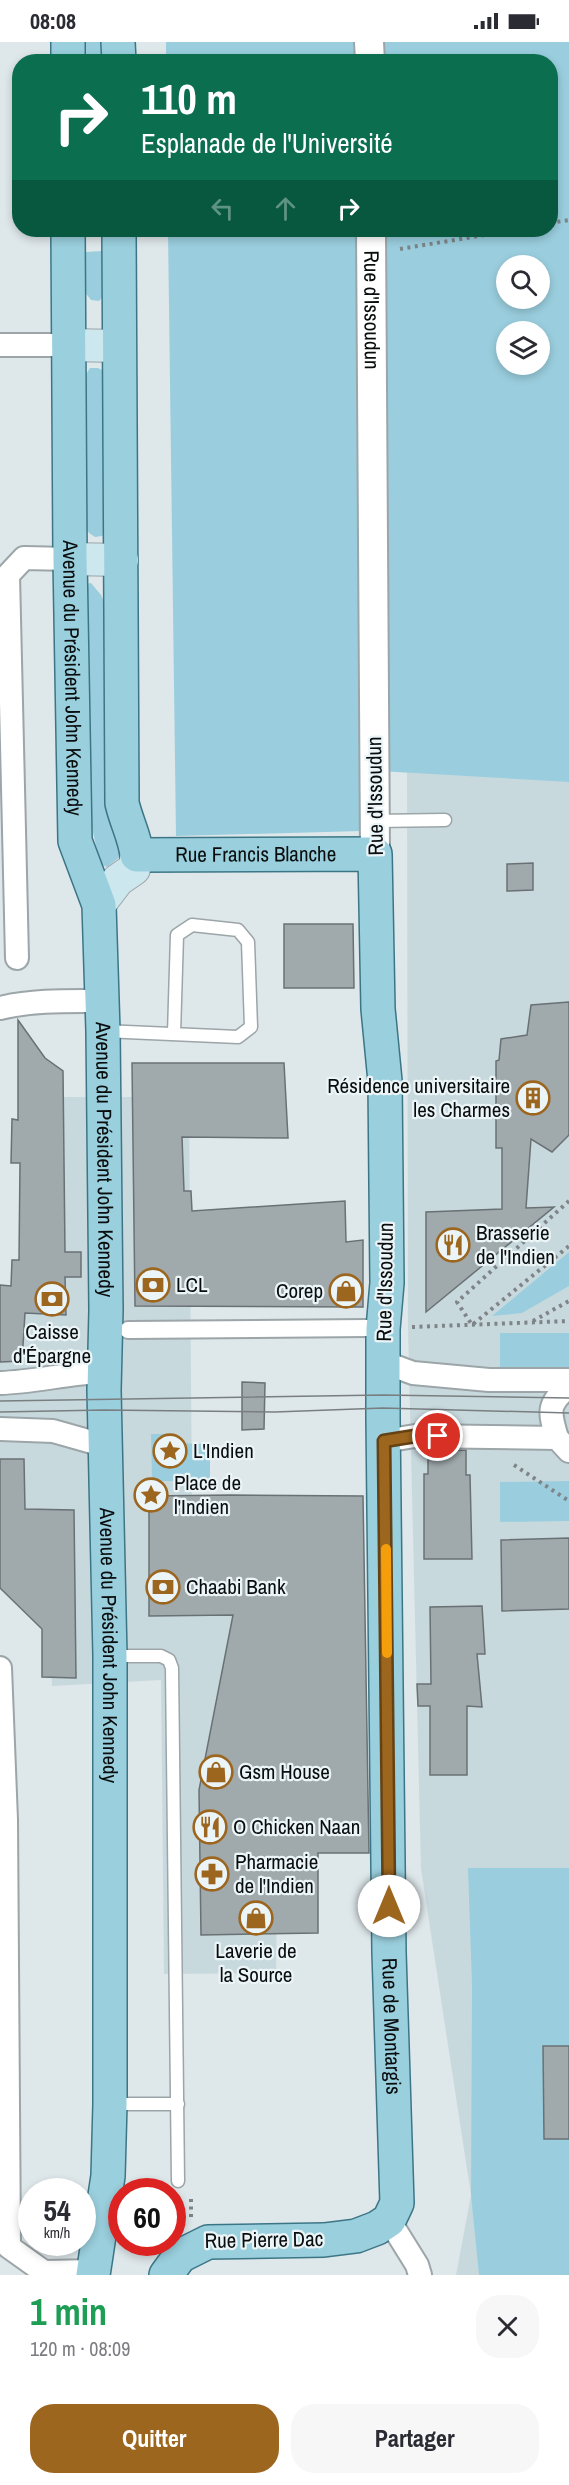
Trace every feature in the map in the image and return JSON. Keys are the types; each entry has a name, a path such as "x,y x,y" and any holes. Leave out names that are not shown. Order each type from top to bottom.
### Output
{"main road":[{"name":"Avenue du Président John Kennedy","path":"68,237 75,841 99,905 102,1016 104,1372 110,1656 110,2104 108,2175 94,2273"},
{"path":"99,905 118,880 134,869 136,855 135,839 127,824 122,803 119,237"},
{"path":"68,345 120,346"},
{"path":"70,559 122,560"},
{"name":"Rue Francis Blanche","path":"136,855 375,854"},
{"name":"Rue d'Issoudun","path":"375,854 378,1009 385,1082 387,1283 383,1362"},
{"name":"Rue de Montargis","path":"383,1362 389,1952 397,2203 389,2220"},
{"name":"Rue Pierre Dac","path":"208,2242 324,2240 356,2236 377,2228 389,2220"},
{"path":"166,2275 180,2256 208,2242"}],"street":[{"name":"Rue d'Issoudun","path":"371,237 375,854"},
{"path":"0,345 68,345"},
{"path":"17,958 8,575 24,558 70,559"},
{"path":"0,1008 28,1003 102,1016"},
{"path":"128,1330 368,1328"},
{"path":"383,1362 413,1373 489,1380 569,1380"},
{"path":"0,1383 26,1383 76,1373 104,1372"},
{"path":"384,1441 415,1436 563,1444 549,1412 555,1397 569,1386"},
{"path":"0,1429 53,1431 106,1446"},
{"path":"0,1668 6,1820 9,2247 44,2272 94,2273"},
{"path":"389,2220 417,2265 420,2275"},
{"name":"Rue Pierre Dac","path":"186,2241 208,2242"}],"lane":[{"path":"375,820 445,820"},
{"path":"102,1016 174,1034 238,1037 251,1027 248,942 238,930 192,925 177,935 174,1034"},
{"path":"110,1656 161,1656 169,1660 172,1668 178,2178"},
{"path":"110,2104 178,2104"}],"path":[{"path":"394,250 473,237"},
{"path":"472,1325 457,1302 569,1201"},
{"path":"472,1325 569,1246"},
{"path":"532,1321 569,1301"},
{"path":"408,1327 569,1321"}],"shaded area":[{"path":"81,42 103,42 103,54 81,54"},
{"path":"166,42 569,42 569,782 362,770 361,831 176,836 168,237 558,237 558,54 166,54"},
{"path":"569,42 569,2275 456,2275 471,2195 421,1869 408,1327 406,237 558,237 558,54"},
{"path":"103,251 104,295 99,301 91,300 84,291 85,252"},
{"path":"90,368 104,371 110,527 102,536 95,537 84,525 82,381"},
{"path":"91,583 101,595 108,610 125,853 107,867 100,864 88,809 86,584"},
{"path":"54,1097 189,1097 192,1515 281,1606 276,1973 164,1974 161,1680 52,1686 47,1550 0,1513 0,1315 58,1271"},
{"path":"569,1252 569,1286 522,1313 492,1316"},
{"path":"500,1333 569,1333 569,1372 500,1373"},
{"path":"151,1434 172,1434 173,1443 210,1444 210,1481 152,1481"},
{"path":"569,1481 569,1521 500,1522 500,1482"},
{"path":"468,1868 569,1868 569,2275 479,2275 471,2195 472,1985"}],"building":[{"path":"533,863 533,890 507,891 507,864"},
{"path":"284,924 353,924 354,988 284,988"},
{"path":"569,1002 569,1135 552,1152 531,1139 526,1208 554,1207 426,1312 426,1212 502,1209 502,1148 496,1148 496,1061 499,1060 501,1039 527,1035 531,1005"},
{"path":"18,1020 45,1058 63,1071 65,1252 81,1252 81,1277 65,1277 66,1315 25,1313 22,1361 0,1362 0,1285 11,1286 12,1260 19,1260 20,1163 11,1163 12,1119 18,1120"},
{"path":"132,1063 284,1063 288,1138 182,1137 184,1191 191,1191 192,1211 345,1201 346,1242 363,1240 363,1307 135,1306"},
{"path":"242,1382 265,1383 264,1429 242,1430"},
{"path":"466,1450 466,1475 470,1475 472,1559 424,1559 424,1474 428,1474 428,1452"},
{"path":"0,1459 24,1459 25,1509 74,1510 76,1678 42,1677 42,1629 0,1588"},
{"path":"149,1496 363,1496 369,1853 318,1853 318,1933 201,1935 199,1790 233,1615 149,1616"},
{"path":"569,1538 569,1609 502,1611 501,1540"},
{"path":"482,1606 485,1654 477,1654 482,1707 467,1706 467,1775 430,1775 430,1706 418,1706 417,1684 431,1684 430,1607"},
{"path":"543,2046 569,2046 569,2139 544,2139"}],"tram line":[{"path":"0,1401 383,1395 569,1398"},
{"path":"0,1412 104,1410 275,1412 383,1408 569,1413"}],"slow traffic":[{"path":"386,1549 387,1653"}],"place":[{"name":"Résidence universitaire les Charmes","path":"533,1098"},
{"name":"Brasserie de l'Indien","path":"453,1245"},
{"name":"LCL","path":"153,1285"},
{"name":"Corep","path":"346,1291"},
{"name":"Caisse d'Épargne","path":"52,1299"},
{"name":"L'Indien","path":"170,1451"},
{"name":"Place de l'Indien","path":"151,1495"},
{"name":"Chaabi Bank","path":"163,1587"},
{"name":"Gsm House","path":"216,1772"},
{"name":"O Chicken Naan","path":"210,1827"},
{"name":"Pharmacie de l'Indien","path":"212,1874"},
{"name":"Laverie de la Source","path":"256,1918"}],"route":[{"path":"389,1906 384,1441 415,1436 438,1436"}]}
